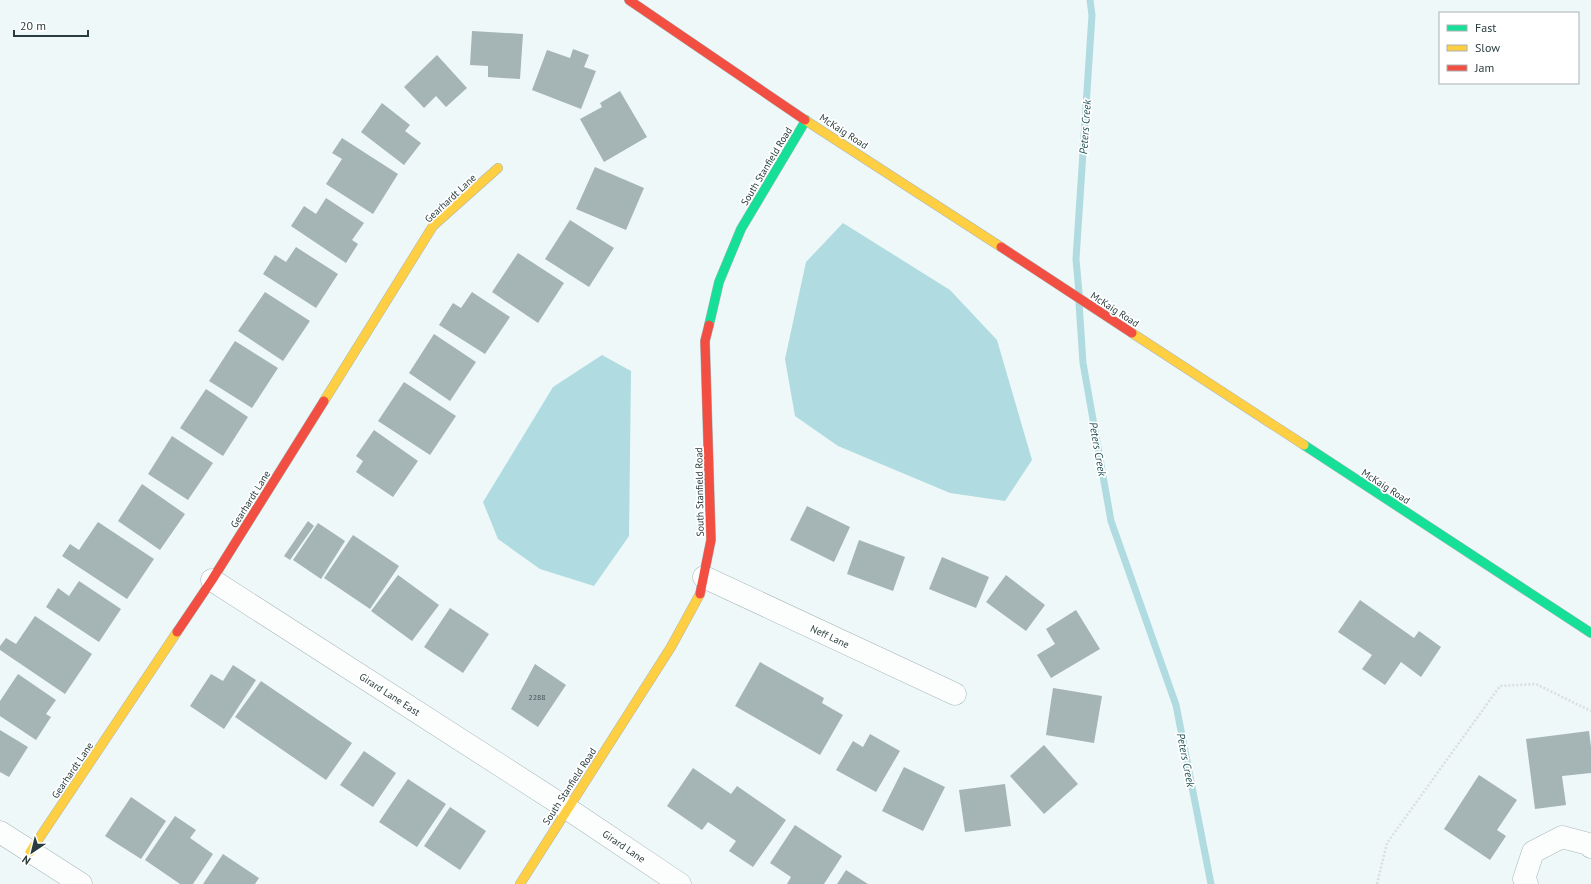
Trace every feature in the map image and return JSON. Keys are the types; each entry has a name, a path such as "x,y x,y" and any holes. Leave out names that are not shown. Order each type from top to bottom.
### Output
{"street":[{"name":"McKaig Road","path":"629,0 806,120 1591,633"},
{"name":"South Stanfield Road","path":"520,884 671,647 701,593 711,540 705,341 719,282 741,229 806,120"},
{"name":"Gearhardt Lane","path":"30,852 212,580 433,226 498,168"},
{"name":"Neff Lane","path":"704,577 956,694"},
{"name":"Girard Lane East","path":"212,580 568,809"},
{"name":"Girard Lane","path":"568,809 680,884"},
{"path":"0,832 81,884"},
{"path":"1527,884 1524,879 1533,852 1562,837 1589,844 1591,847"}],"path":[{"path":"1376,884 1387,843 1500,686 1536,684 1591,710"}],"water":[{"path":"843,223 950,290 997,340 1032,460 1005,501 950,493 838,446 795,416 785,359 806,262"},
{"path":"602,355 631,371 629,536 594,586 540,569 498,539 483,502 553,387"}],"building":[{"path":"472,31 523,34 520,79 488,77 488,66 470,65"},
{"path":"573,49 589,55 584,67 596,71 581,109 532,90 547,50 570,58"},
{"path":"437,55 467,88 446,107 436,96 424,108 404,87"},
{"path":"620,91 647,137 604,162 580,119 602,107 600,103"},
{"path":"382,103 410,125 405,131 421,143 404,165 361,132"},
{"path":"342,138 398,174 373,214 326,184 342,159 332,153"},
{"path":"595,167 644,188 626,230 576,209"},
{"path":"326,198 364,223 352,240 358,244 346,263 291,226 304,206 316,214"},
{"path":"570,220 614,248 589,287 545,259"},
{"path":"296,247 338,274 316,308 263,274 275,255 286,262"},
{"path":"518,253 564,283 538,323 492,292"},
{"path":"265,292 310,321 283,361 238,331"},
{"path":"472,292 510,317 485,354 439,325 453,303 461,308"},
{"path":"434,334 476,362 450,401 409,373"},
{"path":"235,341 278,368 252,408 209,381"},
{"path":"404,382 456,416 430,455 378,421"},
{"path":"206,389 248,417 223,456 180,428"},
{"path":"374,430 418,461 393,497 356,472 363,461 356,456"},
{"path":"172,436 213,463 188,500 148,474"},
{"path":"142,484 185,514 160,550 118,521"},
{"path":"807,506 850,527 834,562 790,540"},
{"path":"308,521 314,526 290,560 284,556"},
{"path":"98,522 154,559 127,599 62,556 70,544 79,550"},
{"path":"318,523 345,541 321,579 293,560"},
{"path":"353,535 399,566 370,609 324,578"},
{"path":"859,540 905,557 893,591 847,574"},
{"path":"942,557 989,577 976,608 929,589"},
{"path":"398,575 439,605 412,641 371,611"},
{"path":"1006,575 1045,605 1026,631 986,602"},
{"path":"79,581 121,609 99,642 46,607 58,588 69,596"},
{"path":"1360,600 1414,638 1419,631 1441,647 1421,677 1401,662 1385,685 1362,669 1372,655 1338,632"},
{"path":"450,608 489,634 463,673 424,647"},
{"path":"1076,610 1100,649 1051,678 1037,655 1055,644 1046,629"},
{"path":"35,616 92,654 65,694 0,650 0,646 6,638 16,644"},
{"path":"760,662 824,698 822,703 843,715 820,755 735,706"},
{"path":"535,664 566,685 538,727 511,709"},
{"path":"233,665 256,680 224,729 190,706 211,674 223,681"},
{"path":"18,674 56,700 46,714 51,717 36,740 0,716 0,701"},
{"path":"261,681 352,743 326,780 235,717"},
{"path":"1053,688 1102,696 1094,743 1046,735"},
{"path":"0,730 28,747 9,777 0,772"},
{"path":"1589,731 1591,747 1591,773 1562,776 1566,805 1535,809 1526,739"},
{"path":"870,734 900,751 876,792 836,770 853,741 863,747"},
{"path":"1044,745 1078,784 1044,814 1010,776"},
{"path":"364,751 396,773 373,807 340,785"},
{"path":"904,767 945,787 923,831 882,811"},
{"path":"693,768 731,794 737,786 786,820 753,867 729,851 736,841 708,822 702,830 667,806"},
{"path":"1479,775 1517,800 1497,830 1506,836 1490,860 1444,829"},
{"path":"408,779 446,804 417,847 379,822"},
{"path":"1005,784 1011,826 965,832 959,790"},
{"path":"131,797 166,821 141,859 105,836"},
{"path":"450,807 486,831 460,870 424,846"},
{"path":"175,816 196,830 190,838 213,854 193,884 180,884 145,860"},
{"path":"795,825 842,856 824,884 787,884 791,877 770,863"},
{"path":"223,854 259,878 255,884 203,884"},
{"path":"846,870 868,884 837,884"}],"waterway":[{"name":"Peters Creek","path":"1079,293 1076,259 1092,15 1090,0"},
{"name":"Peters Creek","path":"1079,303 1083,363 1111,521 1176,705 1211,884"}],"traffic: fast":[{"path":"709,325 719,282 741,229 806,120"},
{"path":"1304,445 1591,633"}],"traffic: slow":[{"path":"805,120 1001,247"},
{"path":"324,401 433,226 498,168"},
{"path":"1132,333 1304,445"},
{"path":"520,884 671,647 700,594"},
{"path":"30,852 177,632"}],"traffic: jam":[{"path":"629,0 805,120"},
{"path":"1001,247 1132,333"},
{"path":"700,594 711,540 705,341 709,325"},
{"path":"177,632 212,580 324,401"}]}
